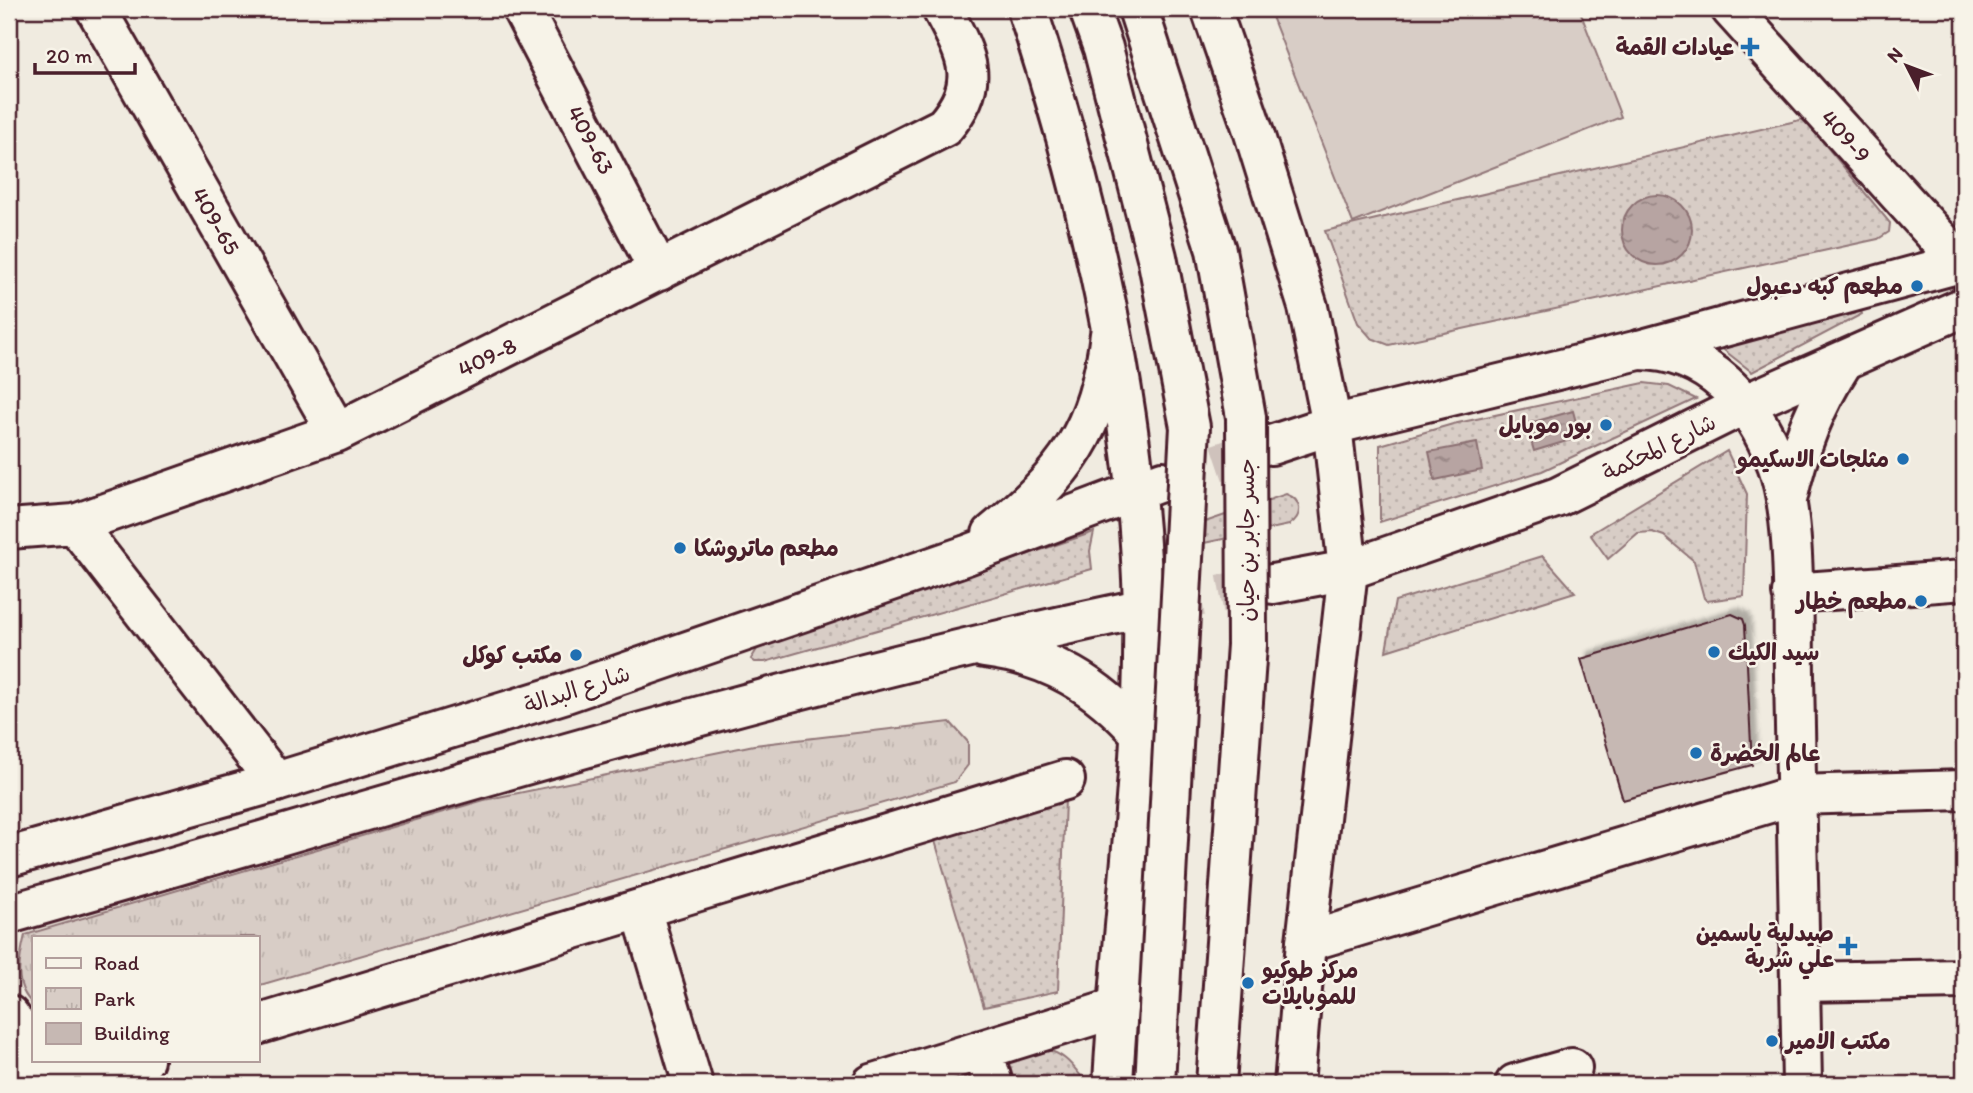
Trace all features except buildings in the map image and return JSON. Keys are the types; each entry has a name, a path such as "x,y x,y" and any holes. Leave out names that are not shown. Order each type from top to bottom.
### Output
{"main road":[{"name":"409-65","path":"96,9 337,432"},
{"name":"409-63","path":"522,9 659,271"},
{"name":"409-8","path":"9,529 75,524 337,432 944,127 962,107 968,83 964,49 942,9"},
{"path":"1027,9 1062,116 1149,485 1153,606 1117,1008 1113,1084"},
{"path":"1088,9 1103,48 1157,257 1190,427 1155,1084"},
{"name":"جسر جابر بن حيان","path":"1138,9 1216,250 1246,417 1247,645 1216,1084"},
{"name":"409-9","path":"1731,9 1963,263"},
{"path":"1217,25 1308,307 1332,425 1348,570 1306,942 1294,1084"},
{"path":"1271,445 1332,425 1639,350 1963,263"},
{"name":"شارع المحكمة","path":"1272,584 1348,570 1558,497 1745,404 1964,307"},
{"path":"967,555 1039,495 1068,460 1090,420 1105,377 1111,332"},
{"path":"1639,350 1660,350 1699,363 1716,374 1745,404 1770,448 1787,502 1792,593 1802,1084"},
{"path":"1787,502 1796,460 1810,421 1843,362"},
{"name":"شارع البدالة","path":"9,857 276,782 566,693 967,555 1149,485"},
{"path":"75,524 276,782"},
{"path":"1792,593 1964,580"},
{"path":"9,914 314,827 580,747 965,646 1153,606"},
{"path":"965,646 1006,651 1045,662 1081,679 1113,704 1140,734"},
{"path":"259,1024 1066,780"},
{"path":"1306,942 1796,795 1964,790"},
{"path":"641,909 693,1084"},
{"path":"1800,982 1964,979"},
{"path":"872,1084 988,1067 1117,1008"},
{"path":"9,1015 32,1048"},
{"path":"9,1056 60,1075 133,1062"},
{"path":"1515,1084 1572,1068"}],"green space":[{"path":"1269,9 1579,9 1621,117 1353,223"},
{"path":"1804,119 1890,223 1889,232 1878,239 1389,345 1371,338 1358,323 1325,231"},
{"path":"1861,311 1862,314 1752,372 1720,347"},
{"path":"1644,383 1669,386 1696,399 1542,471 1380,522 1380,445 1453,424"},
{"path":"1727,451 1747,494 1744,596 1707,601 1694,561 1664,536 1652,532 1638,533 1608,559 1590,534"},
{"path":"1286,494 1296,500 1299,508 1297,517 1289,525 1185,547 1182,530"},
{"path":"1094,532 1090,551 1092,569 765,662 751,659 759,646"},
{"path":"1543,556 1575,592 1386,651 1395,601"},
{"path":"950,722 968,742 968,765 955,782 259,985 259,936 32,936 32,1003 22,989 19,972 25,935 484,800 754,745"},
{"path":"1065,799 1058,991 984,1007 933,834"},
{"path":"1044,1049 1069,1062 1081,1076 1081,1084 1007,1084 1001,1065"}],"water":[{"path":"1657,195 1682,205 1692,230 1682,255 1657,265 1632,255 1622,230 1632,205"},
{"path":"1573,411 1580,437 1534,451 1526,424"},
{"path":"1477,443 1482,470 1435,480 1429,452"}],"tunnel":[{"path":"1163,481 1271,445"},
{"path":"1164,604 1273,584"}],"place":[{"name":"عيادات القمة","path":"1750,47"},
{"name":"مطعم كبه دعبول","path":"1917,286"},
{"name":"بور موبايل","path":"1606,425"},
{"name":"مثلجات الاسكيمو","path":"1903,459"},
{"name":"مطعم ماتروشكا","path":"680,548"},
{"name":"مطعم خطار","path":"1921,601"},
{"name":"سيد الكيك","path":"1714,652"},
{"name":"مكتب كوكل","path":"576,655"},
{"name":"عالم الخضرة","path":"1696,753"},
{"name":"صيدلية ياسمين علي شربة","path":"1848,946"},
{"name":"مركز طوكيو للموبايلات","path":"1248,983"},
{"name":"مكتب الامير","path":"1772,1041"}]}
